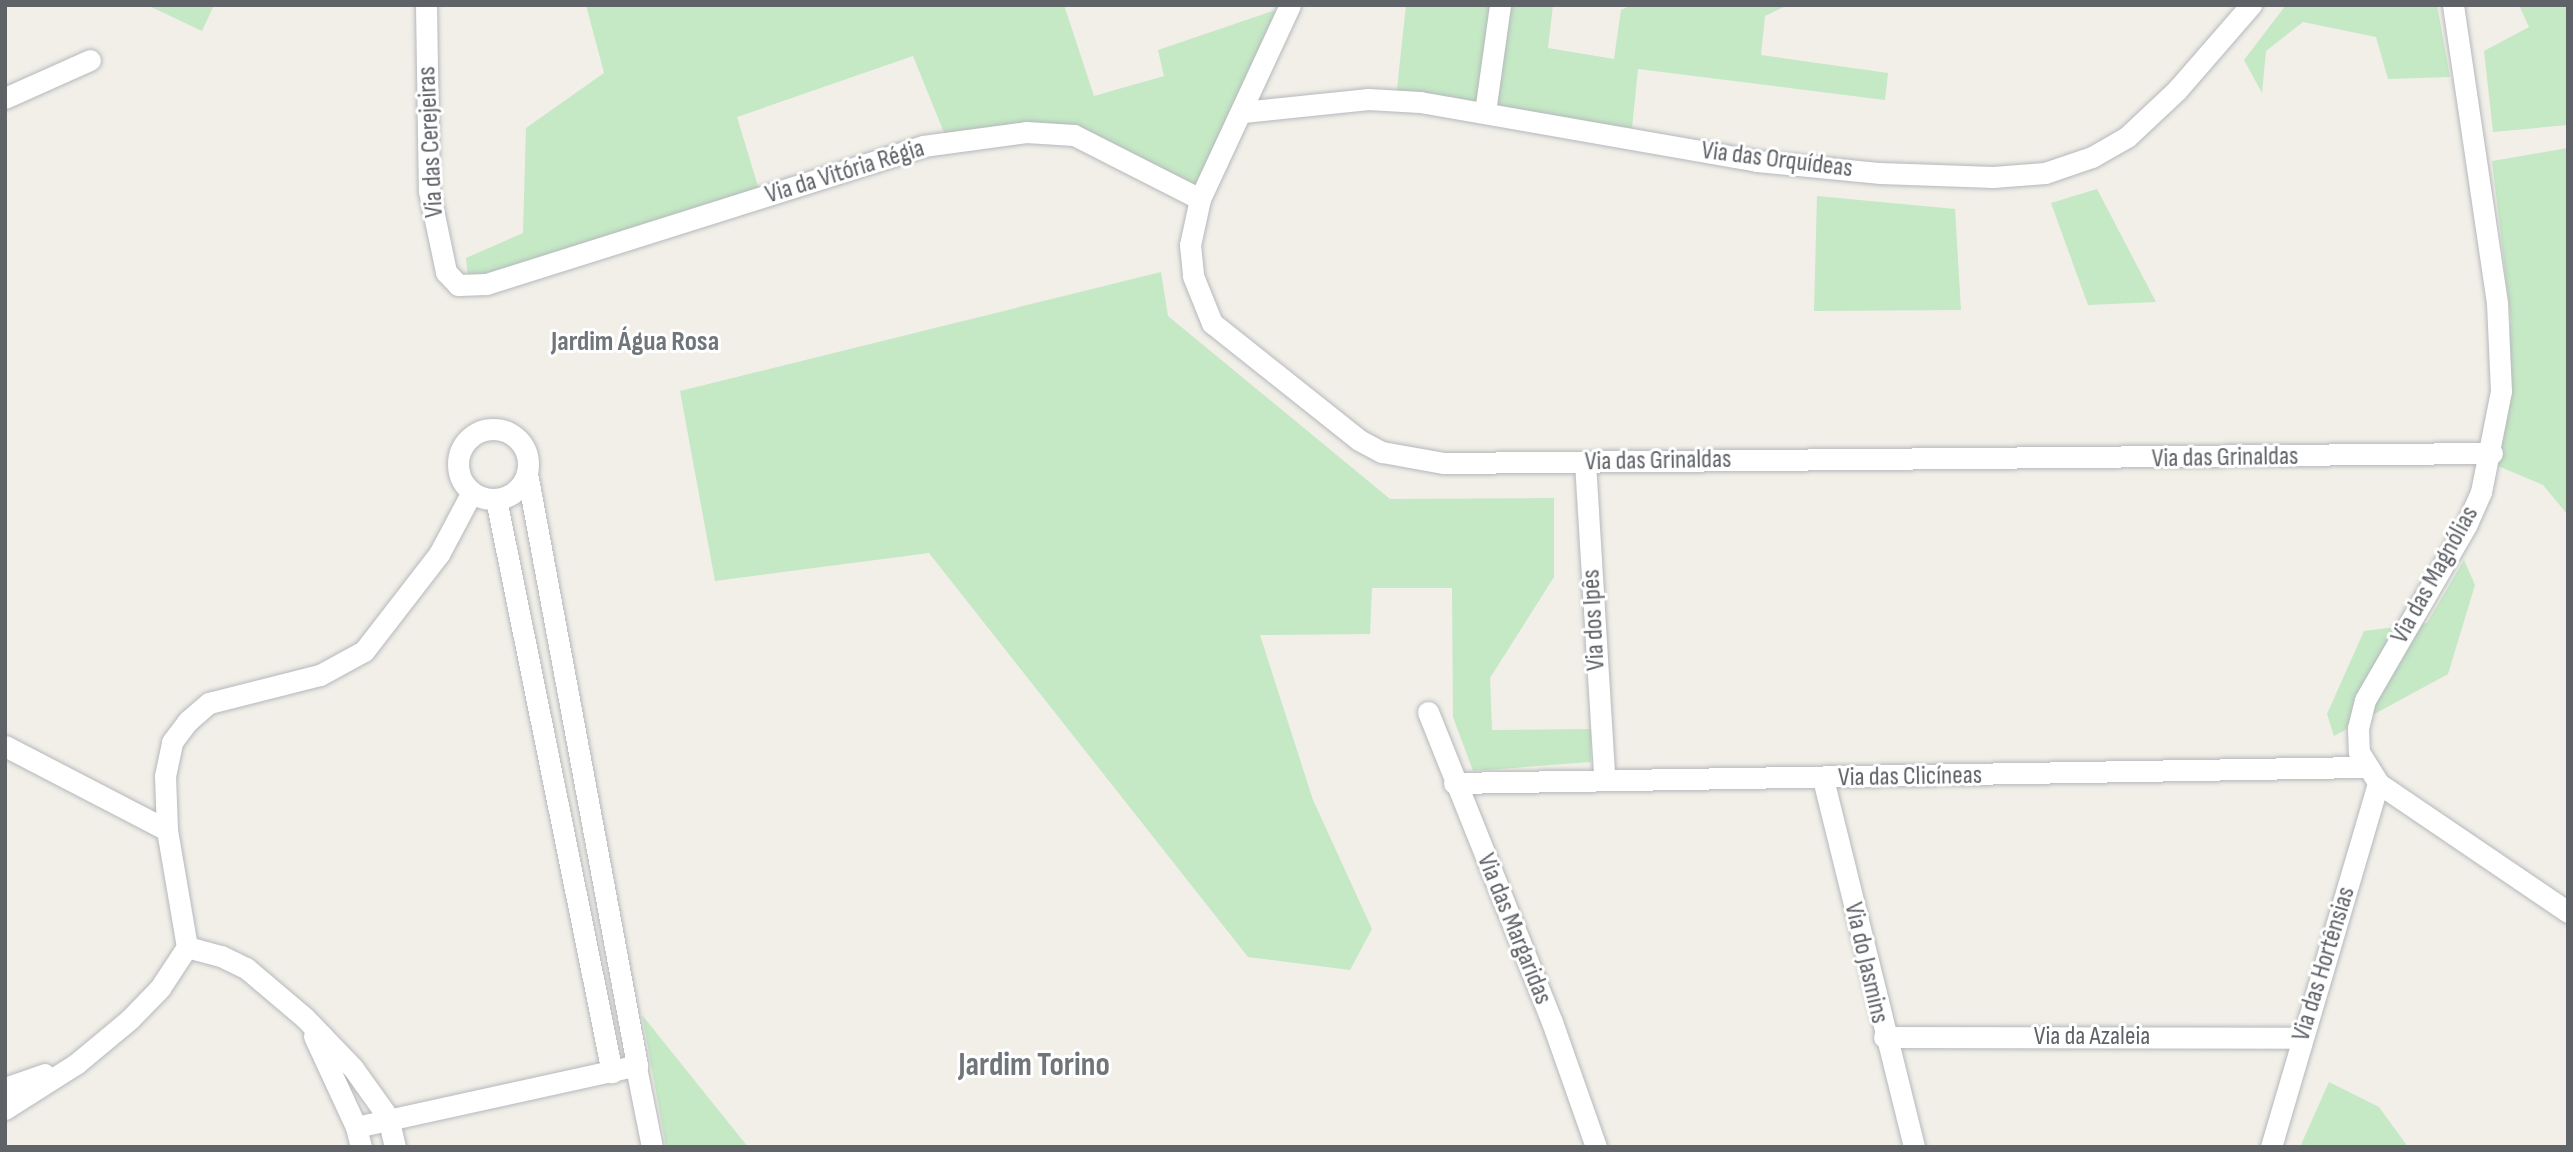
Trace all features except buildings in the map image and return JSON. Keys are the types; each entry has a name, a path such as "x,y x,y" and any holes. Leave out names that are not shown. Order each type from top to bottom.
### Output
{"street":[{"name":"Via das Cerejeiras","path":"426,5 429,191 437,238 451,280 468,287 486,284"},
{"name":"Via das Grinaldas","path":"1290,5 1243,112 1200,200 1190,245 1193,276 1212,323 1359,440 1412,461 1585,462 2492,453"},
{"path":"1485,112 1500,5"},
{"name":"Via das Orquídeas","path":"1243,112 1368,99 1485,112 1757,161 1880,173 1993,177 2045,173 2092,157 2127,137 2177,90 2250,5"},
{"name":"Via das Magnólias","path":"2372,775 2358,728 2365,700 2468,524 2492,453 2501,391 2501,344 2467,78 2453,5"},
{"path":"5,98 90,60"},
{"name":"Via da Vitória Régia","path":"486,284 923,146 1027,132 1074,135 1200,200"},
{"path":"527,473 517,489 496,499 472,492 459,474 460,453 474,435 485,430 497,430 518,440 528,461 527,473 652,1147"},
{"name":"Via dos Ipês","path":"1585,462 1604,777"},
{"path":"5,1109 76,1064 130,1020 160,988 187,947 167,830 165,776 172,742 188,721 209,703 320,675 364,650 439,554 472,492"},
{"path":"496,499 612,1072"},
{"name":"Via das Margaridas","path":"1428,712 1454,783 1552,1022 1596,1147"},
{"path":"5,746 167,830"},
{"path":"2372,775 2568,912"},
{"name":"Via das Clicíneas","path":"1454,783 1604,777 1823,779 2372,775"},
{"name":"Via das Hortênsias","path":"2271,1147 2372,775"},
{"name":"Via do Jasmins","path":"1823,779 1884,1037 1914,1147"},
{"path":"187,947 221,956 246,968 305,1018 353,1068 388,1117 395,1147"},
{"path":"305,1018 359,1137 388,1117 636,1067"},
{"name":"Via da Azaleia","path":"1884,1037 2301,1038"},
{"path":"5,1088 76,1064"}],"green space":[{"path":"147,5 214,5 202,31"},
{"path":"586,5 1064,5 1094,96 1164,76 1158,50 1276,10 1198,186 1077,126 945,135 913,56 737,117 760,193 469,287 466,258 523,233 526,128 604,73"},
{"path":"1406,5 1553,5 1548,48 1614,59 1621,10 1631,5 1788,5 1765,16 1761,55 1888,73 1885,100 1638,69 1632,128 1396,98"},
{"path":"2286,5 2437,5 2450,77 2388,79 2376,37 2303,22 2266,51 2262,93 2244,60"},
{"path":"2519,5 2568,5 2568,125 2493,132 2484,51 2529,27"},
{"path":"2568,148 2568,515 2543,485 2498,466 2511,320 2492,161"},
{"path":"2097,189 2156,302 2088,305 2051,203"},
{"path":"1817,196 1955,209 1961,310 1814,311"},
{"path":"1161,272 1168,316 1390,499 1554,498 1554,577 1490,678 1492,730 1591,729 1591,762 1473,771 1453,717 1452,588 1372,588 1370,634 1260,635 1313,800 1372,929 1350,970 1248,957 929,553 715,581 680,391"},
{"path":"2464,560 2475,585 2448,674 2334,736 2327,714 2364,631 2427,623"},
{"path":"642,1015 748,1147 666,1147"},
{"path":"2329,1082 2379,1107 2408,1147 2300,1147"}],"district":[{"name":"Jardim Água Rosa","path":"635,342"},
{"name":"Jardim Torino","path":"1034,1066"}]}
